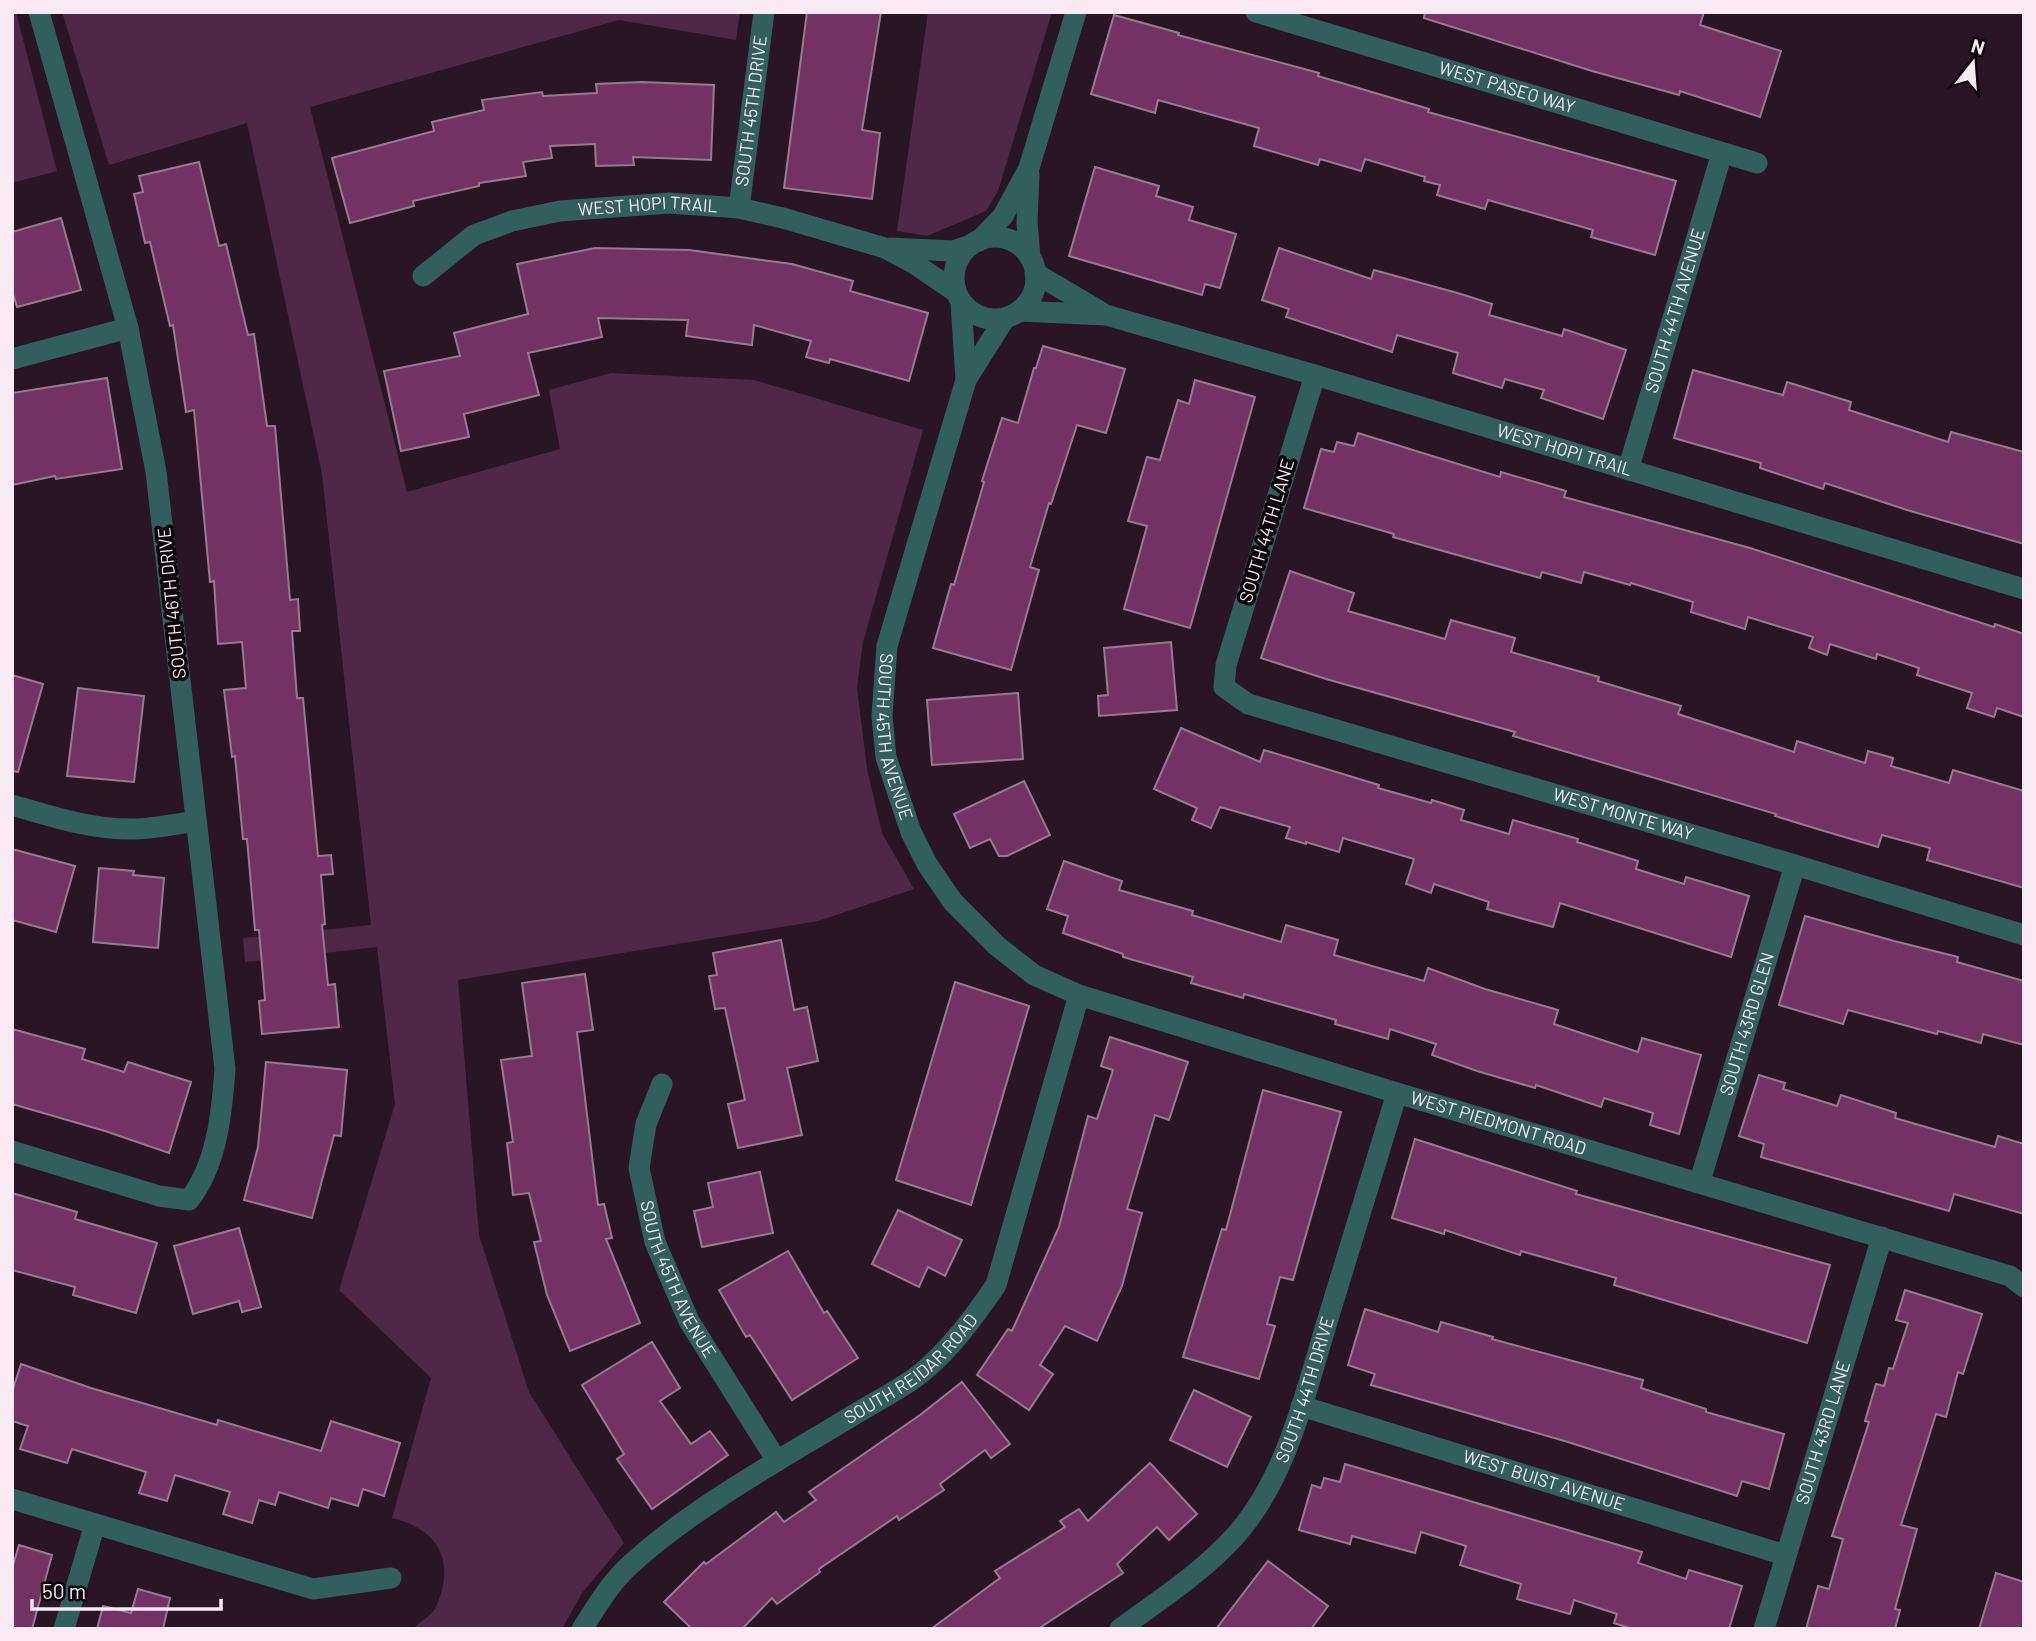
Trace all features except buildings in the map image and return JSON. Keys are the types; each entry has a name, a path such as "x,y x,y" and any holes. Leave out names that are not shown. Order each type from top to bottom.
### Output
{"street":[{"name":"SOUTH 46TH DRIVE","path":"12,1151 159,1196 189,1200 202,1184 218,1128 225,1069 156,472 128,328 39,12"},
{"name":"SOUTH 45TH DRIVE","path":"739,208 764,12"},
{"path":"959,297 953,279 961,254 1003,216 1029,168 1076,12"},
{"name":"WEST PASEO WAY","path":"1256,12 1758,163"},
{"name":"SOUTH 44TH AVENUE","path":"1628,470 1722,153"},
{"path":"1012,315 1032,295 1027,222 1029,168"},
{"name":"WEST HOPI TRAIL","path":"423,276 474,235 512,221 560,211 620,205 669,203 739,208 885,248 915,264 959,297 967,309 981,317 997,320 1012,315 1106,315 1315,375 2024,589"},
{"name":"WEST HOPI TRAIL","path":"885,248 953,251 998,237 1016,244 1032,265 1106,315"},
{"name":"SOUTH 45TH AVENUE","path":"959,297 966,380"},
{"name":"SOUTH 45TH AVENUE","path":"997,946 953,902 916,843 886,757 882,716 887,646 966,380 1012,315"},
{"path":"12,359 128,328"},
{"name":"SOUTH 44TH LANE","path":"1224,687 1226,665 1315,375"},
{"name":"WEST MONTE WAY","path":"1224,687 1248,704 1795,864 2024,935"},
{"path":"12,805 54,818 114,828 137,829 197,821"},
{"name":"SOUTH 43RD GLEN","path":"1700,1181 1795,864"},
{"name":"WEST PIEDMONT ROAD","path":"997,946 1034,975 1079,995 2019,1279"},
{"name":"SOUTH REIDAR ROAD","path":"582,1629 605,1593 629,1566 685,1522 777,1461 920,1374 968,1325 996,1285 1079,995"},
{"name":"SOUTH 45TH AVENUE","path":"662,1084 646,1124 639,1168 655,1242 690,1321 777,1461"},
{"name":"SOUTH 44TH DRIVE","path":"1120,1629 1181,1584 1235,1536 1251,1516 1282,1461 1397,1093"},
{"name":"SOUTH 43RD LANE","path":"1764,1629 1882,1237"},
{"name":"WEST BUIST AVENUE","path":"1301,1406 1785,1555"},
{"path":"12,1499 313,1589 391,1577"},
{"path":"64,1629 95,1524"}],"shaded area":[{"path":"12,12 16,12 57,171 12,183"},
{"path":"62,12 740,12 736,40 619,20 310,107 407,492 560,449 549,390 611,373 754,380 923,430 863,642 857,688 867,769 882,833 914,889 818,921 458,980 479,1235 529,1392 624,1543 582,1593 562,1629 413,1629 436,1607 442,1591 443,1562 432,1539 422,1530 392,1518 431,1378 339,1290 395,1104 377,947 245,962 243,938 371,925 322,474 247,123 109,165"},
{"path":"928,12 1052,12 998,191 986,211 927,236 897,231"}]}
